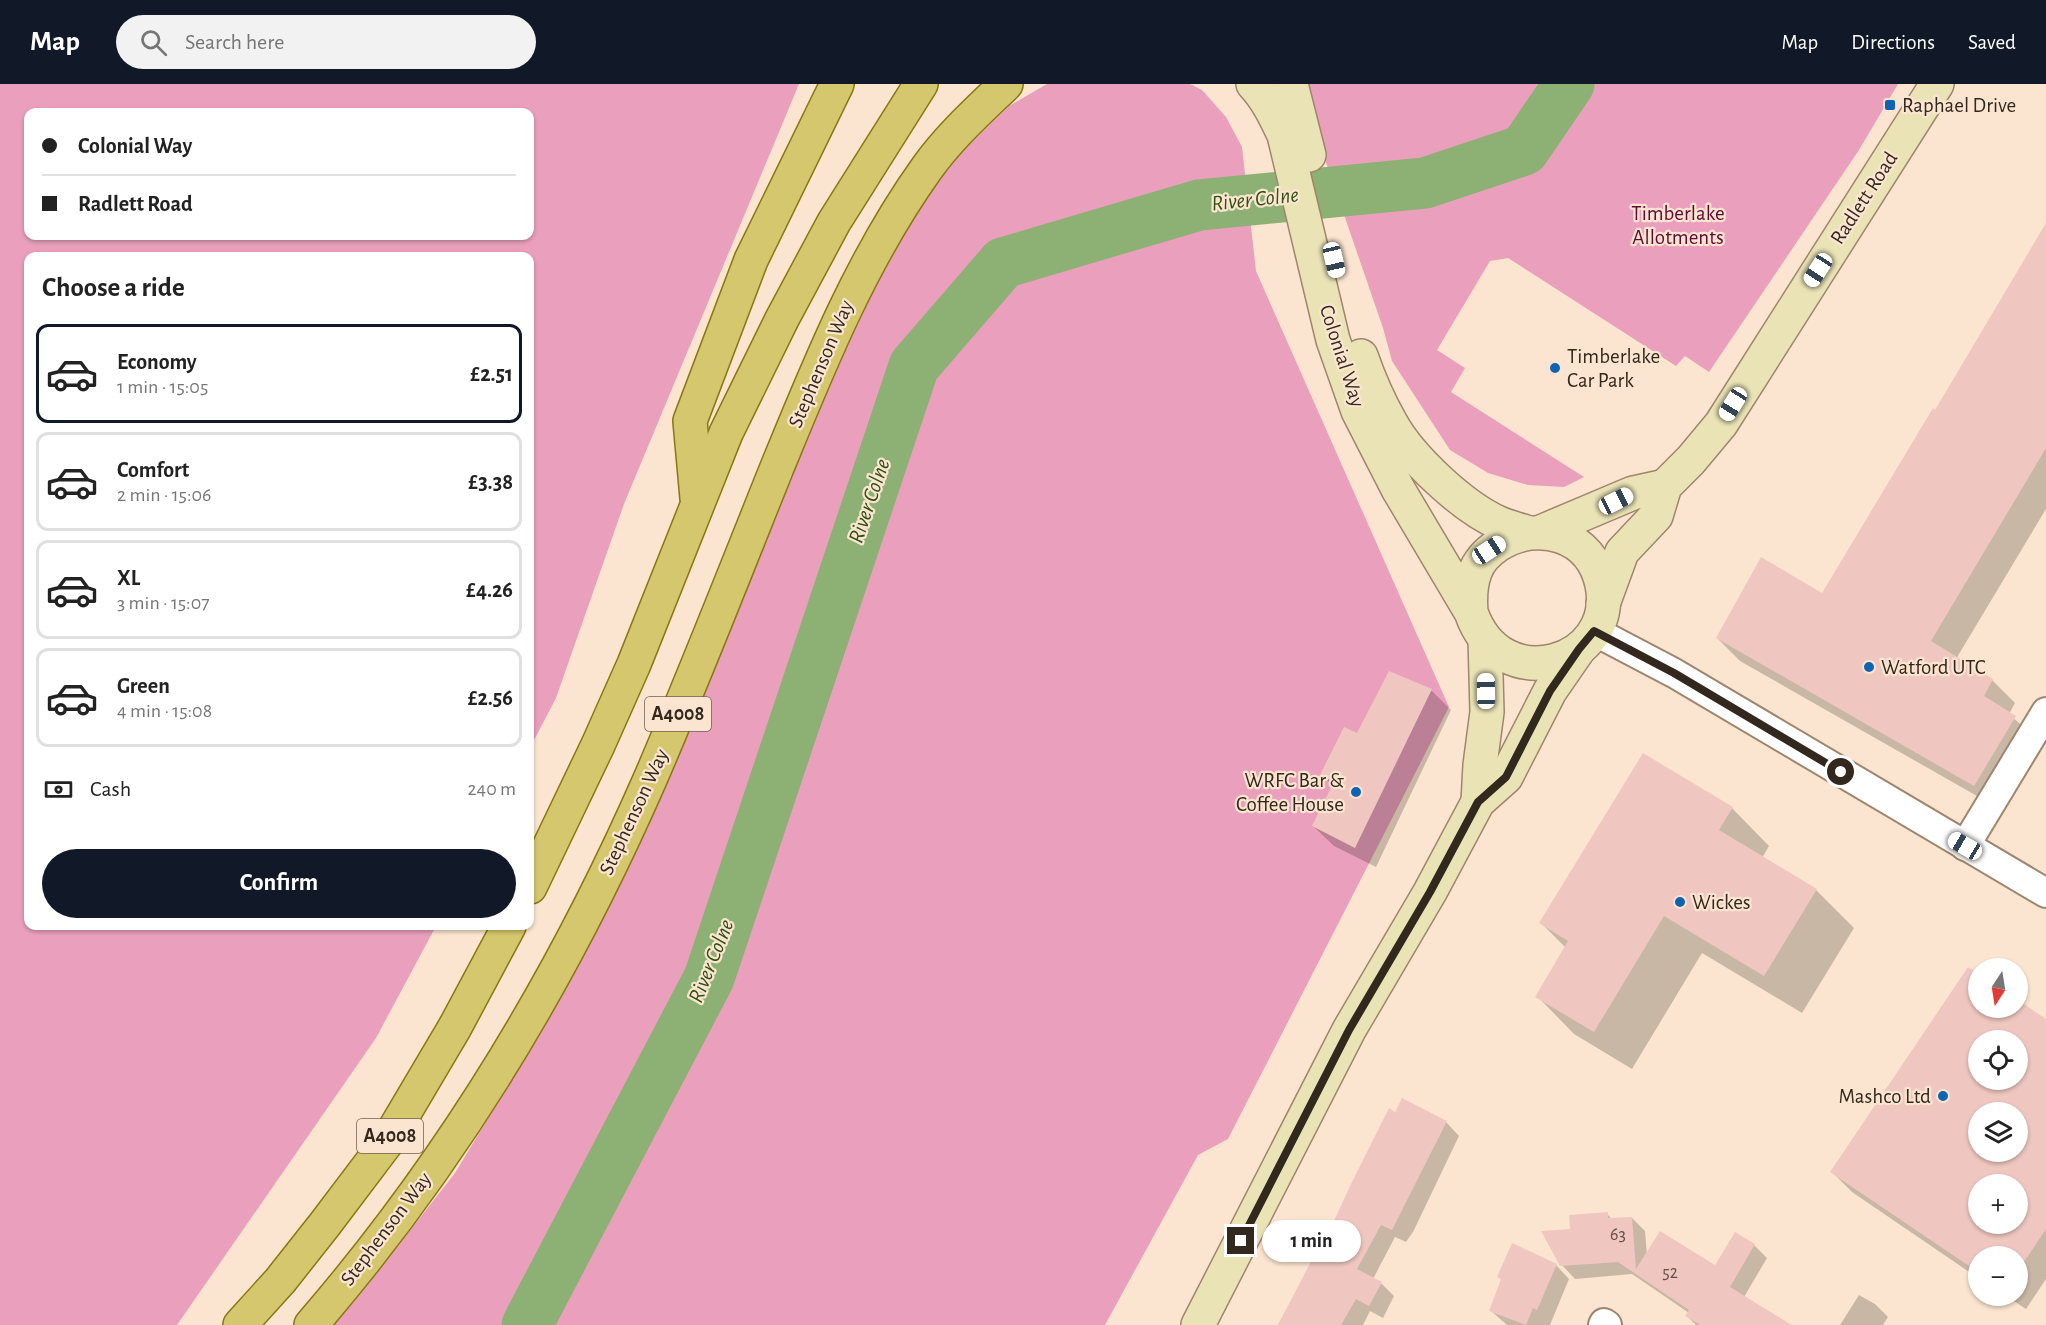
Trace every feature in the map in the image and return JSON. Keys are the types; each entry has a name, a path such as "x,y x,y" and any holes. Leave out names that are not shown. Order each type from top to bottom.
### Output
{"main road":[{"name":"A4008","path":"534,879 634,664 698,505 690,421 750,260 837,84"},
{"path":"698,505 726,433 823,241 921,84"},
{"name":"Stephenson Way","path":"310,1325 433,1169 526,1025 598,891 650,780 697,670 827,346 857,282 890,224 929,165 979,109 1006,84"},
{"name":"A4008","path":"240,1325 280,1281 387,1142 455,1027 507,930"}],"street":[{"name":"Colonial Way","path":"1253,84 1274,112 1294,132"},
{"name":"Colonial Way","path":"1291,84 1294,132 1329,280 1333,340 1358,411 1398,489 1478,626"},
{"name":"Radlett Road","path":"1198,1325 1349,1030 1430,892 1478,802 1506,777 1550,691 1592,628 1622,552 1656,516 1665,486 1691,460 1721,424 1937,84"},
{"name":"Colonial Way","path":"1329,280 1350,322 1368,377 1392,426 1421,462 1448,489 1498,523 1534,532"},
{"path":"1534,532 1563,537 1581,548 1594,565 1602,585 1592,628 1556,661 1530,664 1504,656 1478,626 1470,594 1475,571 1489,550 1512,536 1534,532 1633,493 1665,486"},
{"name":"Radlett Road","path":"1478,626 1487,712 1478,802"},
{"path":"1592,628 1683,679 2046,893"},
{"path":"1965,846 2046,712"}],"green space":[{"path":"0,84 799,84 624,504 556,698 534,740 534,252 24,252 24,930 434,930 376,1038 177,1325 0,1325"},
{"path":"1047,84 1190,84 1202,90 1226,117 1242,147 1256,271 1449,707 1228,1139 1198,1155 1105,1325 332,1325 354,1302 455,1173 559,1001 662,788 836,352 879,264 951,162 1009,106"},
{"name":"Timberlake Allotments","path":"1299,84 1898,84 1859,150 1709,372 1685,356 1676,366 1508,258 1490,261 1437,350 1465,368 1451,392 1584,477 1564,487 1528,485 1488,473 1450,450 1392,361 1383,328"}],"building":[{"path":"2046,223 2046,448 1931,641 1993,679 1984,696 2016,716 1974,786 1716,638 1761,557 1822,593 1933,408 1935,410"},
{"path":"1389,671 1432,689 1355,848 1312,826 1334,782 1320,775 1344,727 1357,733"},
{"name":"Wickes","path":"1643,753 1733,807 1719,830 1817,889 1764,976 1664,916 1594,1032 1535,997 1568,941 1539,923"},
{"name":"Mashco Ltd","path":"1968,967 1968,1018 2028,1018 2028,1007 2046,1019 2046,1229 2028,1256 2028,1246 1968,1246 1968,1265 1830,1172"},
{"path":"1402,1098 1447,1121 1392,1230 1381,1225 1357,1269 1382,1282 1369,1306 1356,1299 1341,1325 1278,1325 1326,1233 1328,1234 1389,1108 1395,1112"},
{"path":"1608,1212 1608,1218 1632,1217 1636,1269 1660,1231 1715,1265 1735,1232 1755,1244 1730,1287 1792,1325 1700,1325 1685,1316 1689,1310 1618,1262 1560,1266 1541,1231 1570,1229 1569,1215"},
{"path":"1512,1243 1557,1264 1537,1310 1533,1308 1526,1325 1489,1311 1501,1279 1497,1277"}],"waterway":[{"name":"River Colne","path":"527,1325 709,978 914,366 1003,263 1199,205 1425,183 1524,150 1569,84"}],"place":[{"name":"Raphael Drive","path":"1890,105"},
{"name":"Timberlake Car Park","path":"1555,368"},
{"name":"Watford UTC","path":"1869,667"},
{"name":"WRFC Bar & Coffee House","path":"1356,792"},
{"name":"Wickes","path":"1680,902"},
{"name":"Mashco Ltd","path":"1943,1096"}],"route":[{"path":"1241,1241 1349,1030 1430,892 1478,802 1506,777 1550,691 1594,631 1674,673 1841,772"}]}
